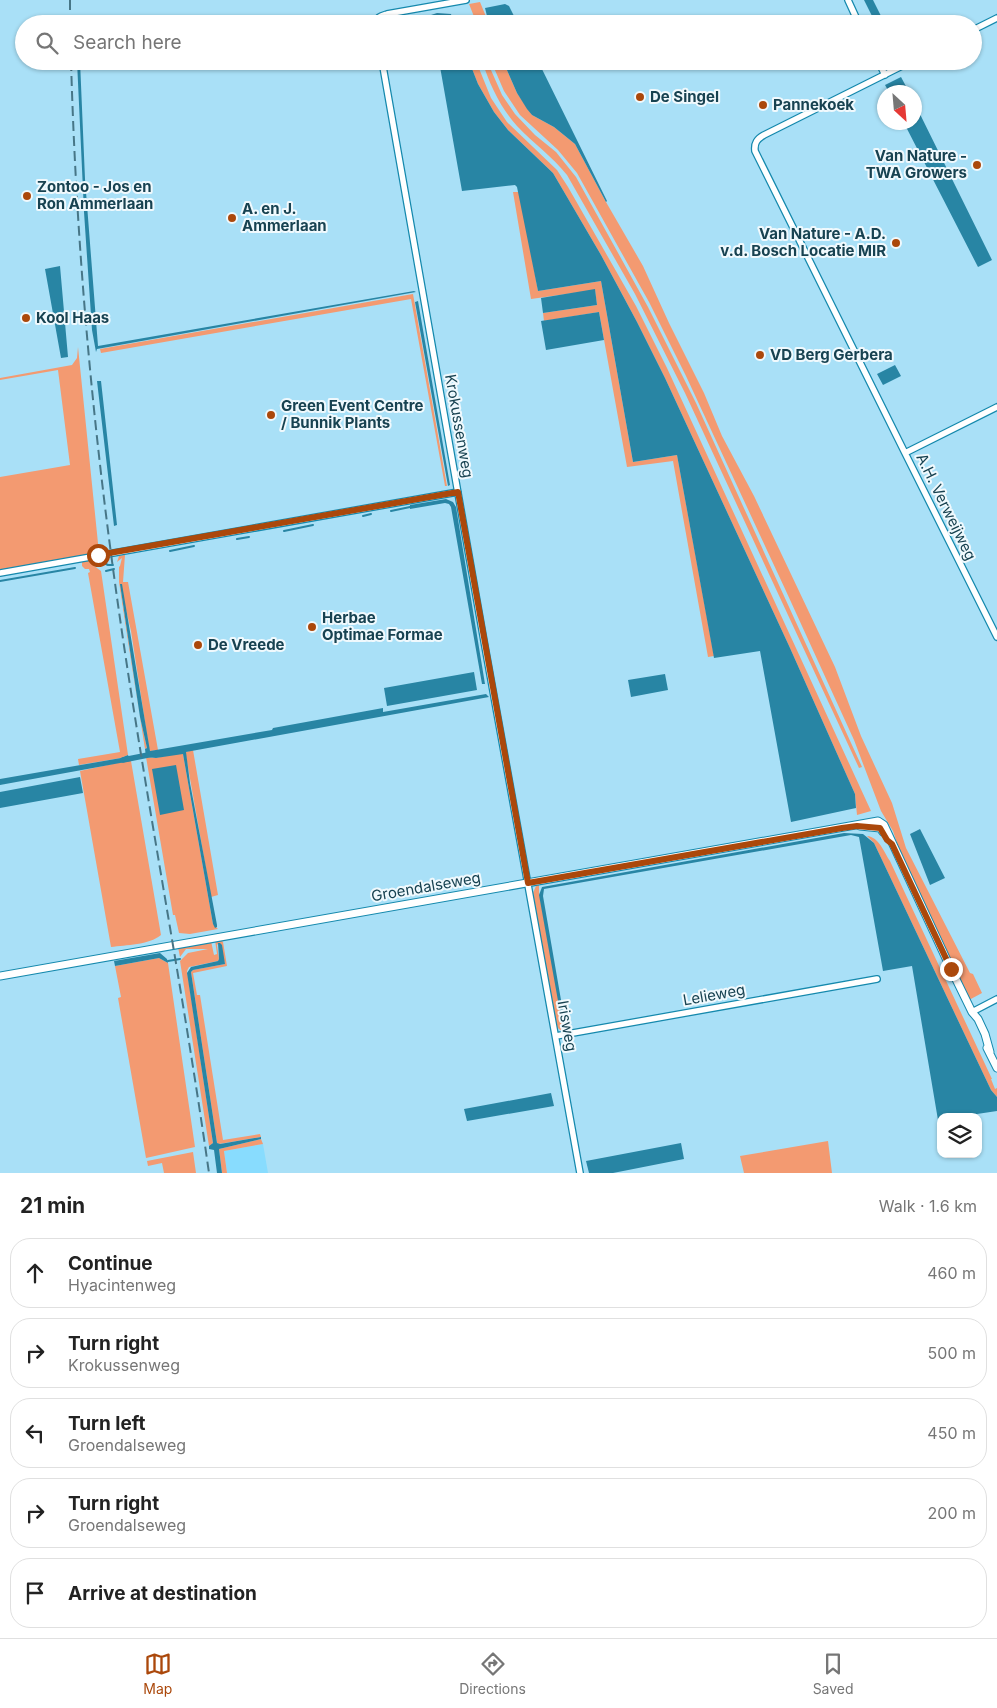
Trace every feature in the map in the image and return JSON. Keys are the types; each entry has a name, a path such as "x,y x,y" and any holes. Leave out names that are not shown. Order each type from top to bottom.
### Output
{"street":[{"path":"383,15 426,3 466,0"},
{"path":"848,0 855,15"},
{"path":"982,26 997,18"},
{"name":"Krokussenweg","path":"384,70 528,883"},
{"path":"882,70 885,75"},
{"path":"895,70 764,135 756,141 754,146 759,160 905,453"},
{"name":"A.H. Verweijweg","path":"997,407 905,453 997,637"},
{"path":"0,573 458,492"},
{"path":"878,821 887,840 892,844"},
{"path":"878,821 884,825 972,1012 978,1019 997,1068"},
{"name":"Groendalseweg","path":"857,826 863,823 878,821"},
{"name":"Groendalseweg","path":"0,976 744,844 857,826 880,828 883,832"},
{"name":"Irisweg","path":"528,883 580,1173"},
{"name":"Lelieweg","path":"556,1036 877,979"},
{"path":"972,1012 997,999"}],"shaded area":[{"path":"864,0 873,0 880,15 872,15"},
{"path":"480,2 485,15 473,15 469,4"},
{"path":"505,4 509,6 514,15 487,15 485,8"},
{"path":"437,13 451,15 431,15"},
{"path":"77,70 80,70 85,179 98,346 416,292 97,349 96,352 92,330"},
{"path":"441,70 473,70 494,112 508,130 553,173 601,255 665,378 790,648 855,794 856,808 791,822 760,651 714,658 677,455 633,462 601,281 538,291 517,187 515,185 462,191"},
{"path":"473,70 480,70 491,98 507,122 557,170 636,306 667,368 871,811 857,815 855,794 790,648 665,378 601,255 553,173 508,130 494,112"},
{"path":"485,70 491,70 502,95 515,114 535,135 556,152 576,177 648,307 696,403 862,767 859,768 685,393 635,294 567,175 511,119 488,79"},
{"path":"495,70 507,70 517,93 532,115 554,127 575,144 643,266 704,393 722,436 754,496 835,667 861,736 892,803 906,848 982,993 969,1000 902,858 893,831 881,811 854,740 786,591 686,376 649,302 577,173 558,150 520,115 504,91"},
{"path":"507,70 542,70 606,202 575,144 554,127 532,115 517,93"},
{"path":"901,77 905,85 885,85"},
{"path":"922,118 992,260 978,267 908,130 922,130"},
{"path":"513,192 520,192 538,291 601,281 633,462 677,455 714,656 708,657 673,461 627,467 599,312 544,321 543,313 597,305 595,290 531,299"},
{"path":"60,266 68,357 61,358 45,269"},
{"path":"595,289 597,305 543,313 541,298"},
{"path":"413,294 447,486 445,486 411,299 101,353 100,349"},
{"path":"418,301 450,485 448,486 415,302"},
{"path":"599,312 604,340 546,350 541,321"},
{"path":"78,347 99,553 0,570 0,477 70,465 58,370 0,380 0,378 72,365 77,358"},
{"path":"895,365 901,376 883,385 877,374"},
{"path":"97,381 101,381 117,525 114,526"},
{"path":"446,499 453,502 456,507 485,684 482,684 451,507 445,503 410,509 410,505"},
{"path":"125,555 123,582 128,582 158,750 150,751 149,748 131,631 120,584 140,717 147,748 145,749 119,585 119,567 122,558 117,562 119,556"},
{"path":"100,558 101,563 98,561 90,563 101,571 128,755 121,758 79,765 78,759 120,752 88,573 90,572 89,569 85,569 82,566 82,561"},
{"path":"120,584 122,584 150,751 383,708 383,712 486,694 489,697 186,752 190,783 217,925 215,928 183,754 156,758 146,757 145,749 147,748 140,717"},
{"path":"474,672 477,690 387,706 384,688"},
{"path":"665,674 668,690 631,697 628,680"},
{"path":"193,750 218,895 211,897 186,756 186,752"},
{"path":"183,754 213,924 218,929 190,934 179,933 175,915 173,915 146,757 156,758"},
{"path":"128,755 131,761 0,785 0,779 121,758"},
{"path":"131,761 161,935 144,943 111,947 80,771"},
{"path":"176,765 184,810 160,815 152,769"},
{"path":"80,777 83,793 0,808 0,792"},
{"path":"920,829 945,878 930,885 910,834"},
{"path":"844,833 863,834 874,843 991,1090 997,1097 997,1111 937,1114 912,966 883,971 859,837 851,835 544,889 543,896 565,1023 562,1023 539,895 542,887"},
{"path":"867,836 878,842 890,861 995,1089 997,1088 997,1097 991,1090 874,843"},
{"path":"539,884 563,1024 567,1028 571,1028 569,1031 561,1030 556,1025 533,893"},
{"path":"220,939 223,942 227,966 193,973 197,995 200,995 223,1140 260,1134 261,1137 217,1143 191,972 225,964 219,943 217,945 218,961 189,967 187,971 213,1143 209,1146 180,961 188,953 208,949 186,949 180,957 178,947 211,941 214,955 217,954 215,940"},
{"path":"218,943 222,945 225,964 191,972 217,1143 261,1137 261,1139 219,1149 222,1173 217,1173 214,1150 209,1149 209,1146 213,1143 187,973 191,967 218,961"},
{"path":"160,953 167,959 168,963 159,958 115,966 114,961"},
{"path":"159,958 168,963 195,1147 146,1158 118,998 121,997 115,966"},
{"path":"551,1093 554,1106 467,1121 464,1109"},
{"path":"261,1139 263,1144 224,1151 227,1173 222,1173 219,1149"},
{"path":"828,1141 832,1173 744,1173 740,1156"},
{"path":"681,1143 684,1159 613,1173 589,1173 586,1161"},
{"path":"263,1144 268,1173 227,1173 224,1151"},
{"path":"193,1152 196,1173 164,1173 162,1163 148,1166 147,1161"}],"pier":[{"path":"119,582 146,759 144,757 144,747 119,599 117,584"}],"waterway":[{"path":"391,511 410,507"},
{"path":"363,516 371,514"},
{"path":"284,531 313,525"},
{"path":"237,539 249,537"},
{"path":"170,551 194,546"},
{"path":"104,563 113,565"},
{"path":"0,581 75,568"},
{"path":"106,571 114,569"},
{"path":"123,760 153,754"},
{"path":"168,961 180,959"}],"railway":[{"path":"70,0 70,15"},
{"path":"71,70 73,127 86,323 106,518 137,731 209,1173"}],"place":[{"name":"De Singel","path":"640,97"},
{"name":"Pannekoek","path":"763,105"},
{"name":"Van Nature - TWA Growers","path":"977,165"},
{"name":"Zontoo - Jos en Ron Ammerlaan","path":"27,196"},
{"name":"A. en J. Ammerlaan","path":"232,218"},
{"name":"Van Nature - A.D. v.d. Bosch Locatie MIR","path":"896,243"},
{"name":"Kool Haas","path":"26,318"},
{"name":"VD Berg Gerbera","path":"760,355"},
{"name":"Green Event Centre / Bunnik Plants","path":"271,415"},
{"name":"Herbae Optimae Formae","path":"312,627"},
{"name":"De Vreede","path":"198,645"}],"route":[{"path":"98,555 458,492 528,883 842,828 857,826 880,828 887,840 892,844 951,969"}]}
